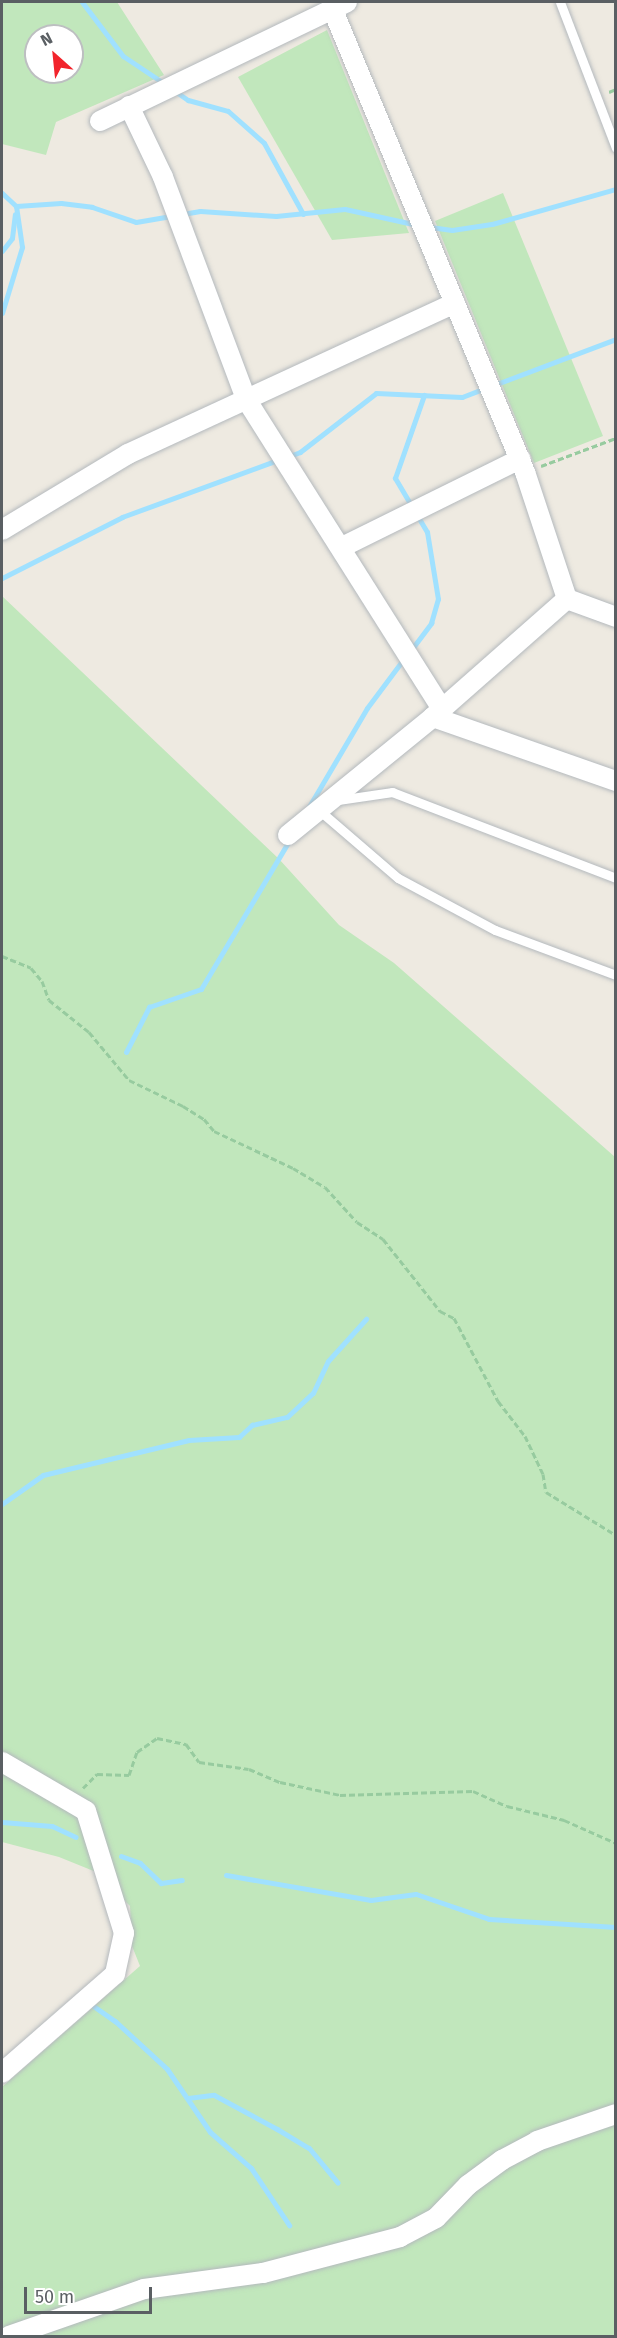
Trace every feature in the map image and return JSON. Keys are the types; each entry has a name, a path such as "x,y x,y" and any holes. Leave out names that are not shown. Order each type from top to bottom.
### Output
{"street":[{"path":"100,120 339,5 454,303 522,466 567,599"},
{"path":"129,106 163,177 246,399 342,547 438,713 615,781"},
{"path":"2,530 128,454 454,303"},
{"path":"342,547 522,466"},
{"path":"567,599 615,617"},
{"path":"288,836 438,713 567,599"},
{"path":"2,1762 86,1810 92,1821 124,1933 115,1974 2,2073"},
{"path":"9,2337 144,2289 263,2273 400,2237 436,2218 468,2185 502,2160 537,2141 615,2114"}],"lane":[{"path":"560,2 615,148"},
{"path":"326,806 392,792 615,878"},
{"path":"326,806 398,878 495,930 615,975"}],"path":[{"path":"522,466 615,438"},
{"path":"2,956 31,968 42,981 49,1000 89,1032 129,1080 183,1106 204,1119 214,1131 293,1168 325,1187 357,1222 383,1239 440,1311 454,1318 498,1401 525,1436 543,1474 546,1492 615,1535"},
{"path":"70,1801 97,1774 129,1775 136,1752 157,1738 186,1744 199,1762 249,1769 280,1782 340,1795 473,1791 507,1806 564,1820 615,1844"}],"green space":[{"path":"2,2 117,2 164,75 56,122 46,155 2,144"},
{"path":"327,30 409,233 332,240 238,77"},
{"path":"503,193 603,436 534,463 435,221"},
{"path":"2,596 279,859 339,925 394,963 615,1157 615,2336 2,2336 2,2087 140,1966 132,1946 130,1906 96,1872 59,1857 2,1842"}],"waterway":[{"path":"82,2 123,56 165,84"},
{"path":"175,91 188,100 228,111 264,143 303,214"},
{"path":"430,227 452,230 492,224 616,189"},
{"path":"2,193 16,206 61,203 92,207 136,222 200,211 276,216 345,209 417,225"},
{"path":"2,313 22,247 16,206"},
{"path":"2,251 12,238 15,214"},
{"path":"494,385 616,339"},
{"path":"287,457 300,452 376,393 462,397 486,388"},
{"path":"411,650 431,623 438,599 427,532 395,478 424,395"},
{"path":"2,578 122,517 278,460"},
{"path":"307,810 367,708 405,657"},
{"path":"126,1052 149,1007 201,989 290,839"},
{"path":"2,1504 43,1475 189,1440 239,1437 252,1425 287,1417 313,1393 328,1361 366,1319"},
{"path":"2,1822 52,1826 76,1837"},
{"path":"121,1856 140,1863 161,1883 182,1880"},
{"path":"226,1875 371,1900 416,1894 489,1919 616,1927"},
{"path":"89,2003 115,2021 167,2069 210,2132 251,2168 289,2225"},
{"path":"188,2098 214,2095 277,2129 309,2148 338,2183"}]}
